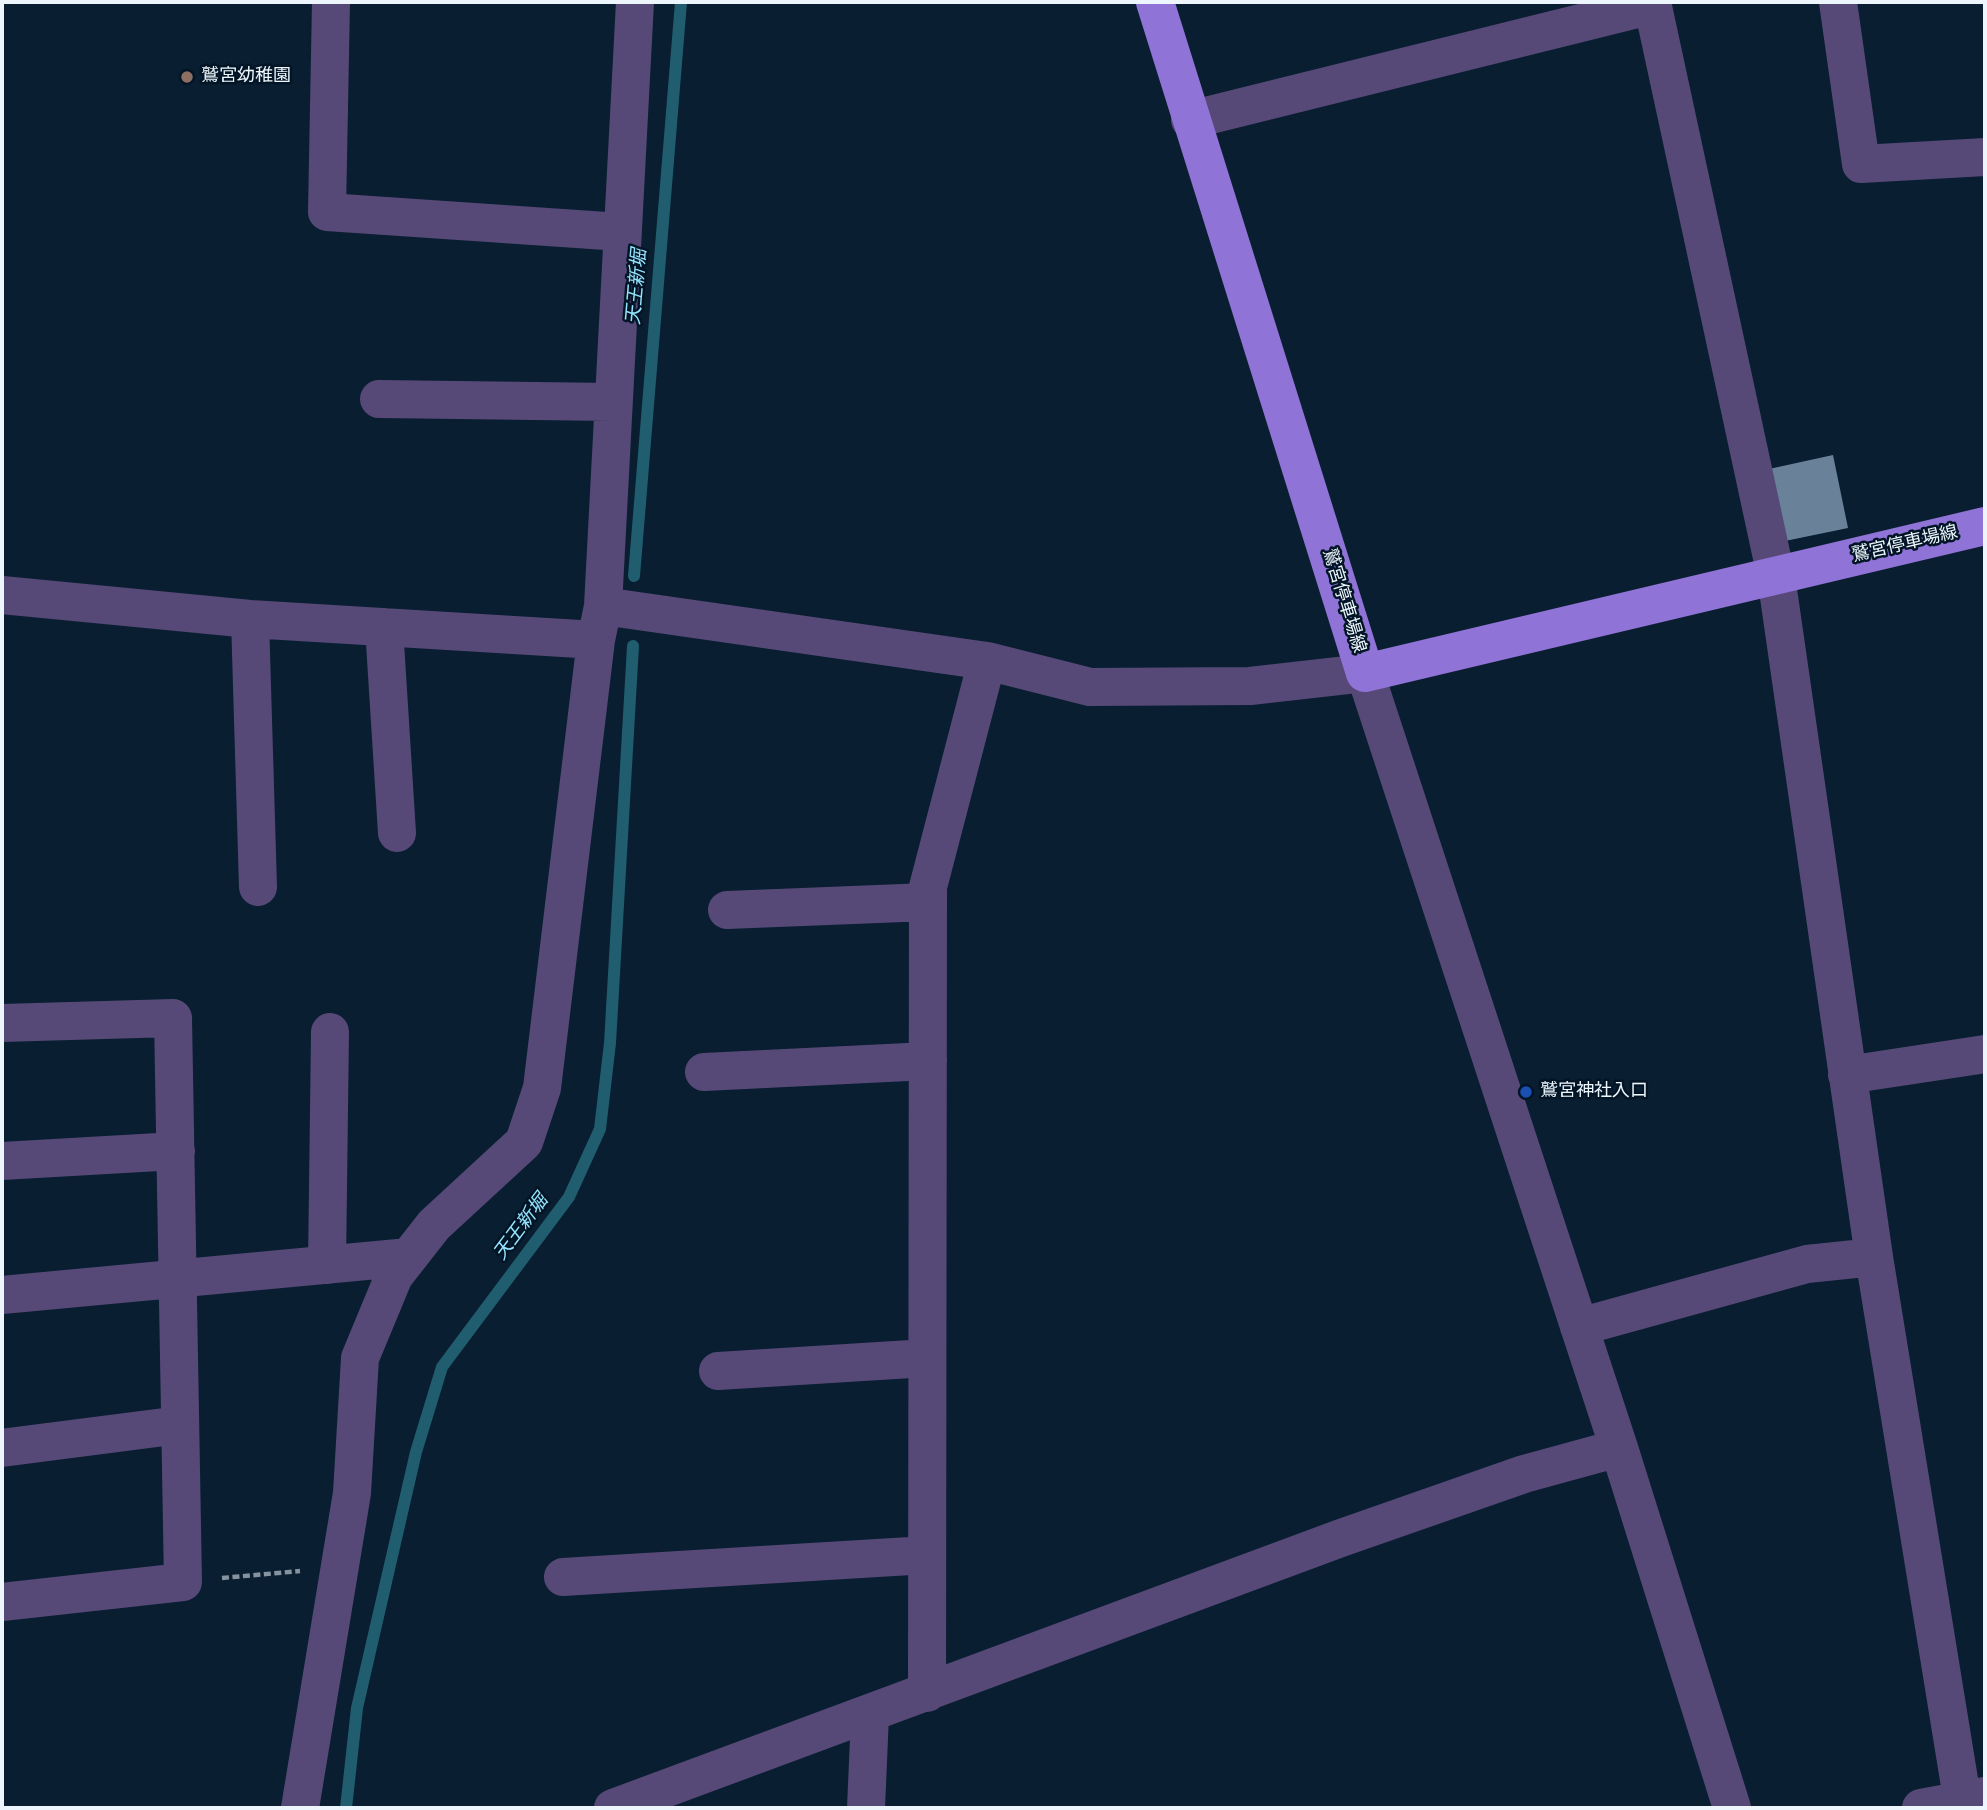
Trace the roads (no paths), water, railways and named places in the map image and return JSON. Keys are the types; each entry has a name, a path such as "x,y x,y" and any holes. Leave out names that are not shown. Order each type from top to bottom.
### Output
{"main road":[{"name":"鷲宮停車場線","path":"1155,2 1365,673 1985,526"}],"street":[{"path":"331,2 327,212 621,232"},
{"path":"300,1808 352,1493 359,1358 394,1276 434,1225 524,1142 542,1088 599,623 635,2"},
{"path":"1838,2 1861,164 1985,157"},
{"path":"1190,120 1653,3 1776,576 1874,1257 1974,1797 1921,1808"},
{"path":"379,398 613,402"},
{"path":"2,595 250,620 384,627 599,623 987,661 1090,687 1250,686 1365,673 1619,1448 1732,1808"},
{"path":"250,620 258,887"},
{"path":"384,627 397,833"},
{"path":"927,1693 928,887 987,661"},
{"path":"727,910 928,902"},
{"path":"2,1023 173,1017 183,1581 2,1602"},
{"path":"327,1265 330,1032"},
{"path":"1847,1075 1985,1054"},
{"path":"704,1072 928,1062"},
{"path":"2,1161 176,1151"},
{"path":"2,1295 178,1281 409,1257"},
{"path":"1579,1327 1807,1264 1874,1257"},
{"path":"718,1371 928,1358"},
{"path":"2,1448 180,1425"},
{"path":"613,1808 870,1715 1354,1533 1524,1474 1619,1448"},
{"path":"564,1577 928,1555"},
{"path":"866,1808 870,1715"}],"waterway":[{"name":"天王新堀","path":"634,576 681,2"},
{"name":"天王新堀","path":"346,1808 357,1708 416,1452 442,1367 569,1197 600,1129 610,1043 633,646"}],"place":[{"name":"鷲宮幼稚園","path":"187,77"},
{"name":"鷲宮神社入口","path":"1526,1092"}]}
